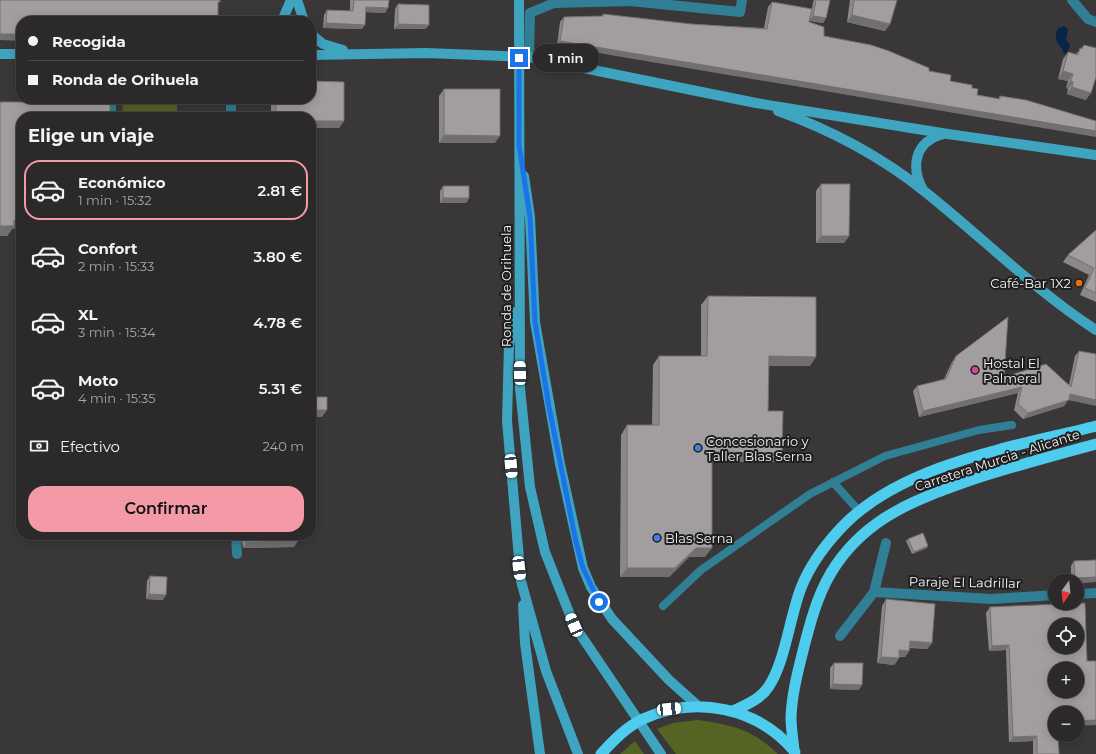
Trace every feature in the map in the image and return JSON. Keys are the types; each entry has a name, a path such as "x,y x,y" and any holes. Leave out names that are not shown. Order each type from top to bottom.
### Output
{"highway":[{"name":"Carretera Murcia - Alicante","path":"733,711 750,704 769,686 776,671 801,587 826,545 859,511 885,493 925,474 1005,449 1096,426"},
{"name":"Carretera Murcia - Alicante","path":"795,752 791,718 792,703 809,626 826,583 836,565 850,547 886,516 925,496 991,474 1096,444"},
{"path":"601,754 618,736 642,719 669,709 698,706 733,711 755,720 776,733 795,752"}],"main road":[{"path":"284,16 291,0"},
{"path":"288,16 291,0"},
{"path":"296,0 299,16"},
{"path":"296,0 302,16"},
{"name":"Ronda de Orihuela","path":"518,0 519,284 522,420 530,487 545,552 574,625 661,754"},
{"path":"316,38 323,44 356,54"},
{"path":"316,54 434,53 529,57 756,103 948,134 1096,155"},
{"path":"0,54 16,54"},
{"path":"756,103 810,122 867,152 923,190 1062,308 1096,330"},
{"path":"923,190 916,171 917,157 924,145 935,137 948,134"},
{"path":"519,145 530,217 536,329 560,464 583,568 593,592 612,619 669,680 698,706"},
{"path":"519,284 510,345 507,421 525,643 540,754"},
{"path":"521,581 546,671 578,754"}],"street":[{"path":"529,57 530,13 554,3 630,1 740,12 742,0"},
{"path":"1072,0 1088,19 1096,22"},
{"path":"236,540 236,554"},
{"path":"840,636 874,592 886,543"},
{"name":"Paraje El Ladrillar","path":"874,592 992,599 1048,595"},
{"path":"1084,594 1096,593"}],"lane":[{"path":"663,606 701,570 810,494 885,456 979,430 1012,425"},
{"path":"834,482 859,511"}],"green space":[{"path":"122,104 177,104 177,112 123,112"},
{"path":"698,720 731,726 741,730 759,739 778,754 676,754 657,729 673,723"},
{"path":"635,741 644,754 620,754"}],"water":[{"path":"1064,26 1068,29 1066,39 1070,45 1067,54 1062,52 1063,49 1057,42 1056,37 1058,28"}],"building":[{"path":"0,0 220,0 220,2 218,2 218,16 16,16 16,34 0,34"},
{"path":"354,0 389,0 388,8 366,7 365,25 326,23 327,10 353,11"},
{"path":"816,0 830,0 826,18 813,16"},
{"path":"854,0 897,0 890,24 852,15"},
{"path":"772,2 812,9 809,22 824,27 824,36 871,45 889,51 929,68 929,71 951,75 950,81 972,85 972,88 978,89 977,95 1000,99 1000,96 1026,100 1096,121 1096,131 560,41 564,17 603,16 603,14 691,24 767,29"},
{"path":"398,4 429,5 429,25 398,24"},
{"path":"1084,45 1096,48 1096,77 1091,93 1072,87 1073,82 1071,81 1073,74 1063,71 1068,52 1078,55 1080,48 1082,49"},
{"path":"316,81 344,82 344,121 316,121 316,112 276,112 276,104 316,104"},
{"path":"444,89 500,89 500,136 444,135"},
{"path":"0,102 16,102 16,104 110,104 110,112 16,112 16,220 14,220 14,226 0,226"},
{"path":"821,184 850,184 849,236 821,236"},
{"path":"443,186 469,186 469,198 443,198"},
{"path":"1096,230 1096,293 1085,288 1094,268 1068,255"},
{"name":"Concesionario y Taller Blas Serna","path":"708,296 816,297 816,357 769,356 768,411 783,411 782,453 712,452 712,548 696,548 675,568 627,568 627,425 659,425 659,356 707,356"},
{"path":"1008,317 1004,377 1046,364 1071,387 1079,351 1096,354 1096,400 1070,394 1069,400 1028,413 1018,404 1022,387 923,411 917,386 946,379 956,356"},
{"path":"316,397 327,397 327,410 316,410"},
{"path":"923,533 928,546 914,552 908,539"},
{"path":"247,540 298,540 298,541 247,542"},
{"path":"1096,560 1096,577 1084,578 1084,574 1075,574 1074,561"},
{"path":"150,576 167,577 166,595 149,594"},
{"path":"886,599 935,604 932,643 910,641 909,651 899,650 899,658 881,657"},
{"path":"1085,603 1087,661 1096,661 1096,720 1084,721 1084,706 1048,706 1048,742 1058,742 1059,754 1037,754 1037,736 1013,737 1009,645 992,646 990,607 1048,605 1048,610 1084,610"},
{"path":"834,663 863,663 862,685 833,684"}],"place":[{"name":"Café-Bar 1X2","path":"1079,283"},
{"name":"Hostal El Palmeral","path":"975,370"},
{"name":"Concesionario y Taller Blas Serna","path":"698,448"},
{"name":"Blas Serna","path":"657,538"}],"route":[{"path":"519,58 519,145 530,217 535,322 543,379 576,542 583,568 599,602"}]}
